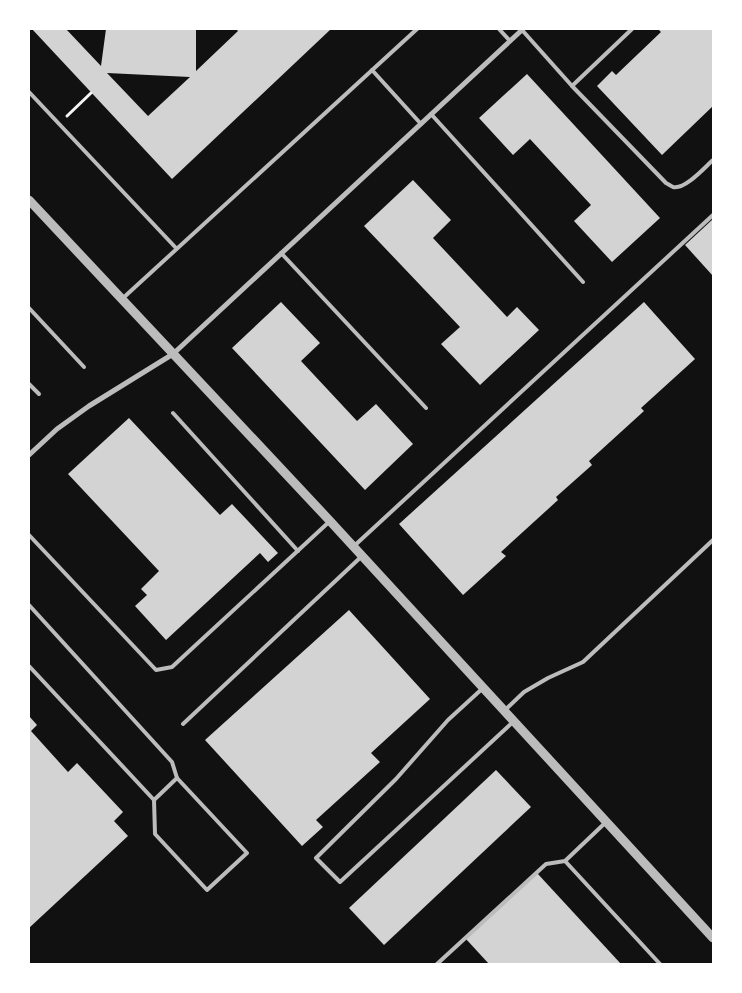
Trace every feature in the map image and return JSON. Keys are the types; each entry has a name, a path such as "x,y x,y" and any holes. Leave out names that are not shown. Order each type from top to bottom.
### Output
{"street":[{"path":"29,455 57,429 89,406 173,354 522,29"},
{"path":"29,200 330,521 713,938"}],"lane":[{"path":"122,299 417,29"},
{"path":"499,29 510,41"},
{"path":"522,29 572,86 666,183 674,187 682,186 713,160"},
{"path":"572,86 632,29"},
{"path":"372,70 421,124"},
{"path":"29,92 176,248"},
{"path":"431,114 583,282"},
{"path":"353,547 713,215"},
{"path":"282,253 426,408"},
{"path":"29,308 84,368"},
{"path":"29,384 39,394"},
{"path":"173,413 298,550"},
{"path":"29,535 156,670 172,667 330,521"},
{"path":"504,711 524,692 548,678 583,662 713,540"},
{"path":"183,724 362,556"},
{"path":"29,605 172,762 177,778 247,853 207,890 155,834 154,800 29,666"},
{"path":"482,688 448,720 396,779 316,858 340,882 514,722"},
{"path":"154,800 177,778"},
{"path":"437,964 546,864 565,861 606,822"},
{"path":"565,861 660,964"}],"path":[{"path":"59,124 91,93"}],"building":[{"path":"32,29 66,29 101,66 106,29 196,29 196,71 238,31 236,29 331,29 172,179","holes":["107,73 190,77 148,116"]},
{"path":"658,29 713,29 713,106 662,155 597,86 612,71 616,75 661,32"},
{"path":"527,74 660,218 612,262 574,221 591,205 530,139 513,155 479,118"},
{"path":"413,180 451,220 433,238 507,317 517,307 539,330 480,385 441,344 460,327 364,226"},
{"path":"713,219 713,276 685,245"},
{"path":"281,302 320,343 301,361 357,421 376,404 413,444 365,490 232,348"},
{"path":"644,302 695,359 641,408 644,411 589,461 592,465 556,497 558,500 501,552 506,556 463,595 399,524"},
{"path":"129,418 220,515 232,504 278,553 268,562 260,553 166,640 135,606 147,595 141,589 159,571 68,474"},
{"path":"349,610 430,699 371,753 380,762 316,820 323,827 302,846 205,740"},
{"path":"29,716 37,725 31,731 68,772 77,763 123,812 114,821 128,836 29,928"},
{"path":"496,770 531,807 384,945 349,908"},
{"path":"537,873 621,964 489,964 466,939"}]}
